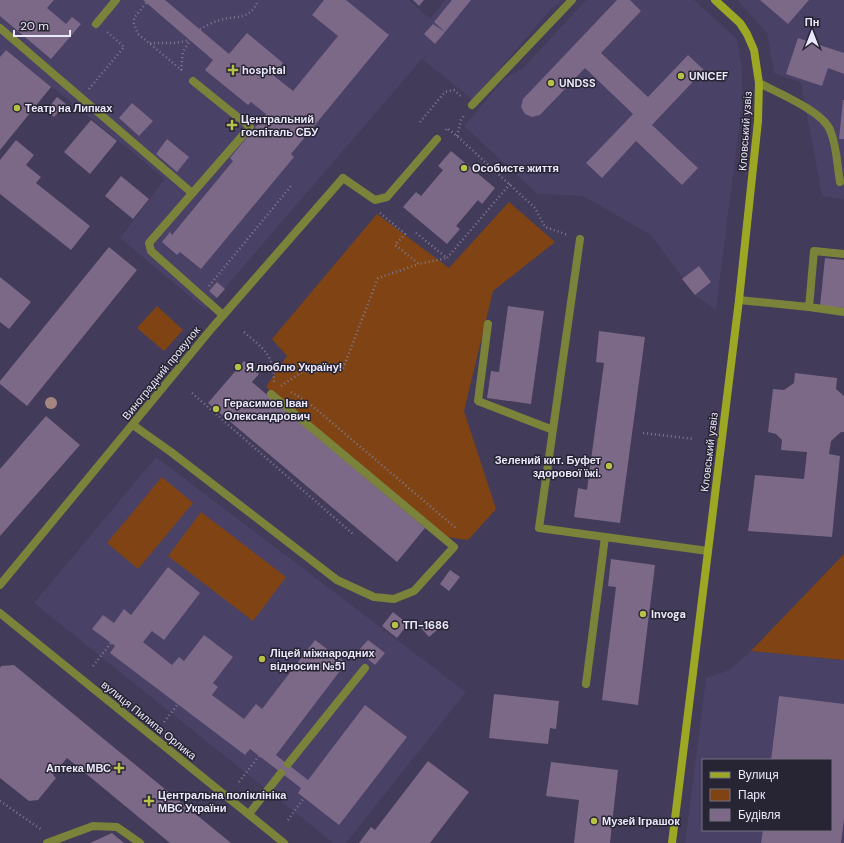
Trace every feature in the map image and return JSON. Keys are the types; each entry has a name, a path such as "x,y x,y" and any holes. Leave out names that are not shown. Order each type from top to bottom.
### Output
{"street":[{"path":"96,24 116,0"},
{"path":"472,105 572,0"},
{"name":"Кловський узвіз","path":"672,843 739,300 758,121 759,83 754,50 748,34 740,23 715,0"},
{"path":"0,28 192,193"},
{"path":"193,81 250,127 149,243 151,251 223,315"},
{"path":"759,83 806,108 822,119 829,129 834,142 840,182"},
{"name":"Виноградний провулок","path":"0,585 223,315 343,178 375,200 387,197 437,139"},
{"path":"580,239 539,528 708,551"},
{"path":"809,307 814,251 844,254"},
{"path":"739,300 844,312"},
{"path":"488,324 478,401 553,430"},
{"path":"133,425 171,452 337,580 381,598 394,599 414,591 454,547 272,392"},
{"path":"586,684 605,537"},
{"name":"вулиця Пилипа Орлика","path":"0,613 249,814 275,840 284,843"},
{"path":"288,764 365,668"},
{"path":"249,814 281,773"},
{"path":"47,843 93,826 117,827 140,843"}],"path":[{"path":"200,29 220,20 241,17 255,8 258,0"},
{"path":"146,3 134,18 134,23 138,34 193,81"},
{"path":"81,98 124,47 96,24"},
{"path":"149,43 175,43 190,40 183,52 181,70"},
{"path":"420,122 445,92 454,90 472,105 461,120 457,136 535,208 545,227 580,239"},
{"path":"272,392 302,372 342,371 378,278 419,264 447,258 510,184"},
{"path":"202,296 291,186"},
{"path":"391,221 405,234 395,245 419,264"},
{"path":"416,233 447,258"},
{"path":"244,332 271,358 274,372 272,392"},
{"path":"272,392 293,393 310,404 457,529"},
{"path":"192,393 354,536"},
{"path":"643,433 694,439"},
{"path":"93,666 111,643"},
{"path":"164,722 178,704"},
{"path":"239,782 259,756"},
{"path":"288,820 304,798"},
{"path":"0,801 56,840"}],"shaded area":[{"name":"Центральний госпіталь СБУ","path":"0,0 409,0 430,19 445,0 564,0 552,8 473,100 422,59 206,310 120,238 165,179 52,87 0,145"},
{"path":"586,0 694,0 737,39 742,68 742,104 716,310 695,295 651,235 583,196 537,194 464,126 505,78 523,68"},
{"path":"737,0 844,0 844,199 822,196 801,83 774,73 767,33"},
{"name":"Ліцей міжнародних відносин №51","path":"156,457 466,692 346,843 333,843 34,603"},
{"path":"751,651 844,660 844,843 685,843 706,678 729,670"}],"green space":[{"path":"509,202 555,242 493,291 464,411 496,509 468,540 439,536 266,387 287,356 272,339 377,214 449,268"},
{"path":"157,306 183,330 164,351 137,328"},
{"path":"162,477 193,503 138,569 107,543"},
{"path":"201,512 286,577 253,621 168,556"},
{"path":"844,554 844,660 751,651"}],"building":[{"path":"0,0 54,0 47,8 66,24 72,17 81,24 51,59 0,16"},
{"path":"143,0 165,0 229,54 247,33 283,63 273,75 293,91 338,36 312,15 324,0 346,0 389,35 291,154 294,157 201,269 180,252 177,255 162,242 170,232 172,235 233,161 230,158 266,114 251,102 248,105 205,70 213,60"},
{"path":"413,0 424,0 419,6"},
{"path":"452,0 471,0 445,32 434,22"},
{"path":"617,0 630,0 641,11 601,53 648,97 688,55 704,70 652,125 698,168 682,185 636,141 602,178 586,163 633,114 585,68 540,115 532,117 525,114 521,107 523,99"},
{"path":"760,0 809,0 788,24"},
{"path":"433,24 445,32 435,44 424,34"},
{"path":"798,38 844,53 844,74 828,68 822,86 786,74"},
{"name":"Театр на Липках","path":"6,50 51,87 0,150 0,57"},
{"path":"57,97 66,104 54,117 46,111"},
{"path":"843,100 844,139 839,139"},
{"path":"132,103 153,121 139,136 119,118"},
{"path":"91,120 117,141 90,174 64,152"},
{"path":"167,139 189,157 177,172 156,154"},
{"path":"16,140 34,155 26,165 41,177 36,183 90,226 71,250 0,194 0,160"},
{"path":"451,151 495,188 482,204 478,200 456,226 460,229 447,244 403,207 416,192 421,196 443,170 438,166"},
{"path":"121,176 149,199 133,219 105,196"},
{"path":"109,247 137,270 27,406 0,384 0,381"},
{"path":"825,258 844,260 844,308 820,306"},
{"path":"699,266 711,282 695,295 682,279"},
{"path":"0,277 31,302 9,329 0,322"},
{"path":"217,282 225,289 217,298 209,291"},
{"path":"508,306 544,311 531,404 487,398 491,371 499,372"},
{"path":"599,331 645,337 620,523 574,517 578,488 587,490 604,363 596,362"},
{"path":"244,361 259,374 252,382 425,528 397,562 208,403"},
{"path":"795,373 837,378 836,389 844,396 844,432 841,432 831,441 829,454 840,456 832,537 748,531 755,475 804,479 807,452 781,450 782,440 776,434 768,432 773,389 784,390 794,383"},
{"path":"46,416 80,445 0,536 0,469"},
{"path":"611,559 655,565 638,705 602,700 616,587 608,586"},
{"path":"168,567 200,593 164,640 152,631 143,642 172,665 179,657 184,661 204,635 233,657 213,683 218,687 212,695 244,719 256,704 262,709 315,640 346,663 276,755 308,780 365,705 407,737 339,825 298,793 301,788 250,749 245,755 110,653 115,646 92,629 103,615 114,623 124,609 131,615"},
{"path":"450,570 460,577 449,591 440,584"},
{"name":"ТП-1686","path":"393,612 408,624 397,638 382,626"},
{"path":"428,621 437,630 429,637 421,628"},
{"path":"368,640 385,653 375,665 358,651"},
{"path":"14,665 231,843 170,843 67,758 53,775 56,778 38,800 29,801 0,778 0,668 1,666"},
{"path":"494,694 559,701 556,729 550,728 548,744 489,738"},
{"path":"779,696 844,704 844,818 841,843 761,843 763,831 832,831 832,759 771,759"},
{"path":"428,761 469,792 430,843 359,843 371,827 375,830"},
{"name":"Музей Іграшок","path":"551,762 618,770 610,843 574,843 579,800 546,796"},
{"path":"112,833 124,843 90,843"}],"place":[{"name":"hospital","path":"233,70"},
{"name":"UNICEF","path":"681,76"},
{"name":"UNDSS","path":"551,83"},
{"name":"Театр на Липках","path":"17,108"},
{"name":"Центральний госпіталь СБУ","path":"232,125"},
{"name":"Особисте життя","path":"464,168"},
{"name":"Я люблю Україну!","path":"238,367"},
{"name":"Герасимов Іван Олександрович","path":"216,409"},
{"name":"Зелений кит. Буфет здорової їжі.","path":"609,466"},
{"name":"Invoga","path":"643,614"},
{"name":"ТП-1686","path":"395,625"},
{"name":"Ліцей міжнародних відносин №51","path":"262,659"},
{"name":"Аптека МВС","path":"119,768"},
{"name":"Центральна поліклініка МВС України","path":"149,801"},
{"name":"Музей Іграшок","path":"594,821"}]}
